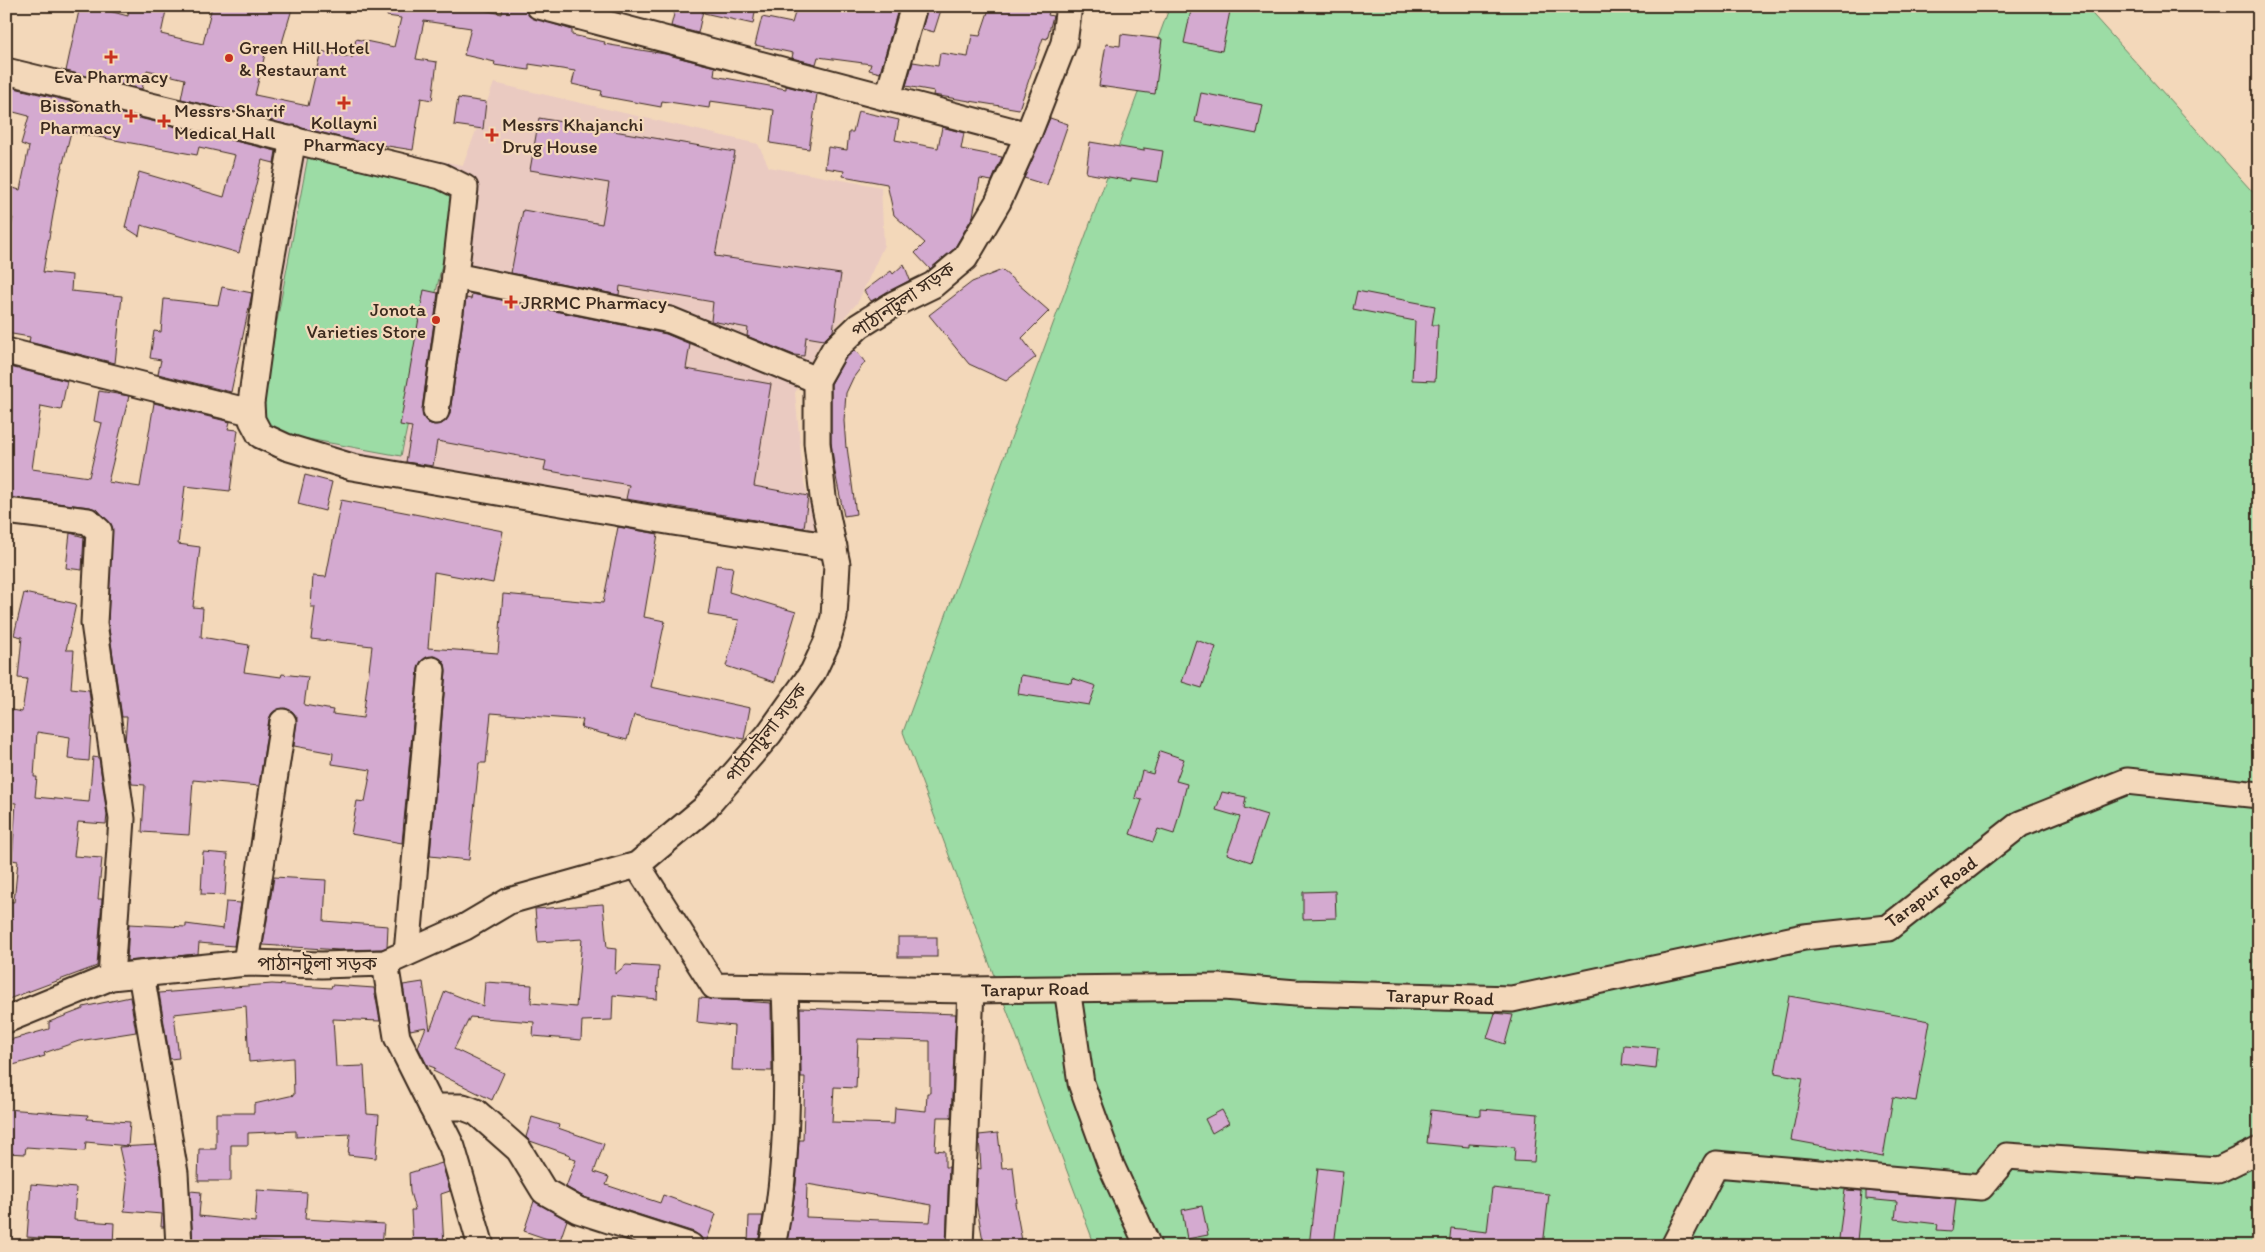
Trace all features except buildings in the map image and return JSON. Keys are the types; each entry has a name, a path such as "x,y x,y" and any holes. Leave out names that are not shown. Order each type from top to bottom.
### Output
{"street":[{"path":"539,6 1028,135"},
{"path":"888,97 914,6"},
{"name":"পাঠানটুলা সড়ক","path":"6,1020 111,977 246,963 322,965 385,963 465,927 510,901 637,865 704,809 769,734 813,672 827,642 834,617 837,564 823,497 817,443 817,380 834,350 859,326 894,304 933,285 965,258 998,202 1028,135 1064,43 1069,6"},
{"path":"6,71 441,176 465,188 436,411"},
{"path":"293,139 269,272 251,402 252,420 260,435 286,447 352,467 673,522 834,546"},
{"path":"455,276 670,320 817,380"},
{"path":"6,351 242,410"},
{"path":"6,510 88,521 99,531 94,623 122,819 111,977"},
{"path":"407,953 432,670"},
{"path":"246,963 284,722"},
{"name":"Tarapur Road","path":"637,865 714,986 971,990 1224,987 1296,993 1512,999 1804,937 1888,928 2020,824 2127,781 2259,796"},
{"path":"385,963 397,1037 452,1146 481,1246"},
{"path":"141,974 175,1173 179,1246"},
{"path":"772,1246 782,1187 787,1027 785,988"},
{"path":"1067,988 1081,1083 1110,1163 1148,1246"},
{"path":"960,1246 971,990"},
{"path":"432,1107 463,1106 476,1112 519,1150 544,1191 578,1210 690,1246"},
{"path":"1674,1246 1716,1164 1981,1187 2008,1156 2218,1170 2259,1150"}],"shaded area":[{"path":"494,83 758,144 769,167 881,187 884,245 858,302 818,347 795,393 804,483 819,533 469,479 245,437 306,136 463,165"}],"green space":[{"path":"1170,6 2085,6 2259,199 2259,1246 1095,1246 903,732"},
{"path":"309,151 457,194 401,456 275,433 263,424 260,411"}],"place":[{"name":"Eva Pharmacy","path":"111,57"},
{"name":"Green Hill Hotel & Restaurant","path":"229,58"},
{"name":"Kollayni Pharmacy","path":"344,103"},
{"name":"Bissonath Pharmacy","path":"131,116"},
{"name":"Messrs Sharif Medical Hall","path":"164,121"},
{"name":"Messrs Khajanchi Drug House","path":"492,135"},
{"name":"JRRMC Pharmacy","path":"511,302"},
{"name":"Jonota Varieties Store","path":"436,320"}]}
